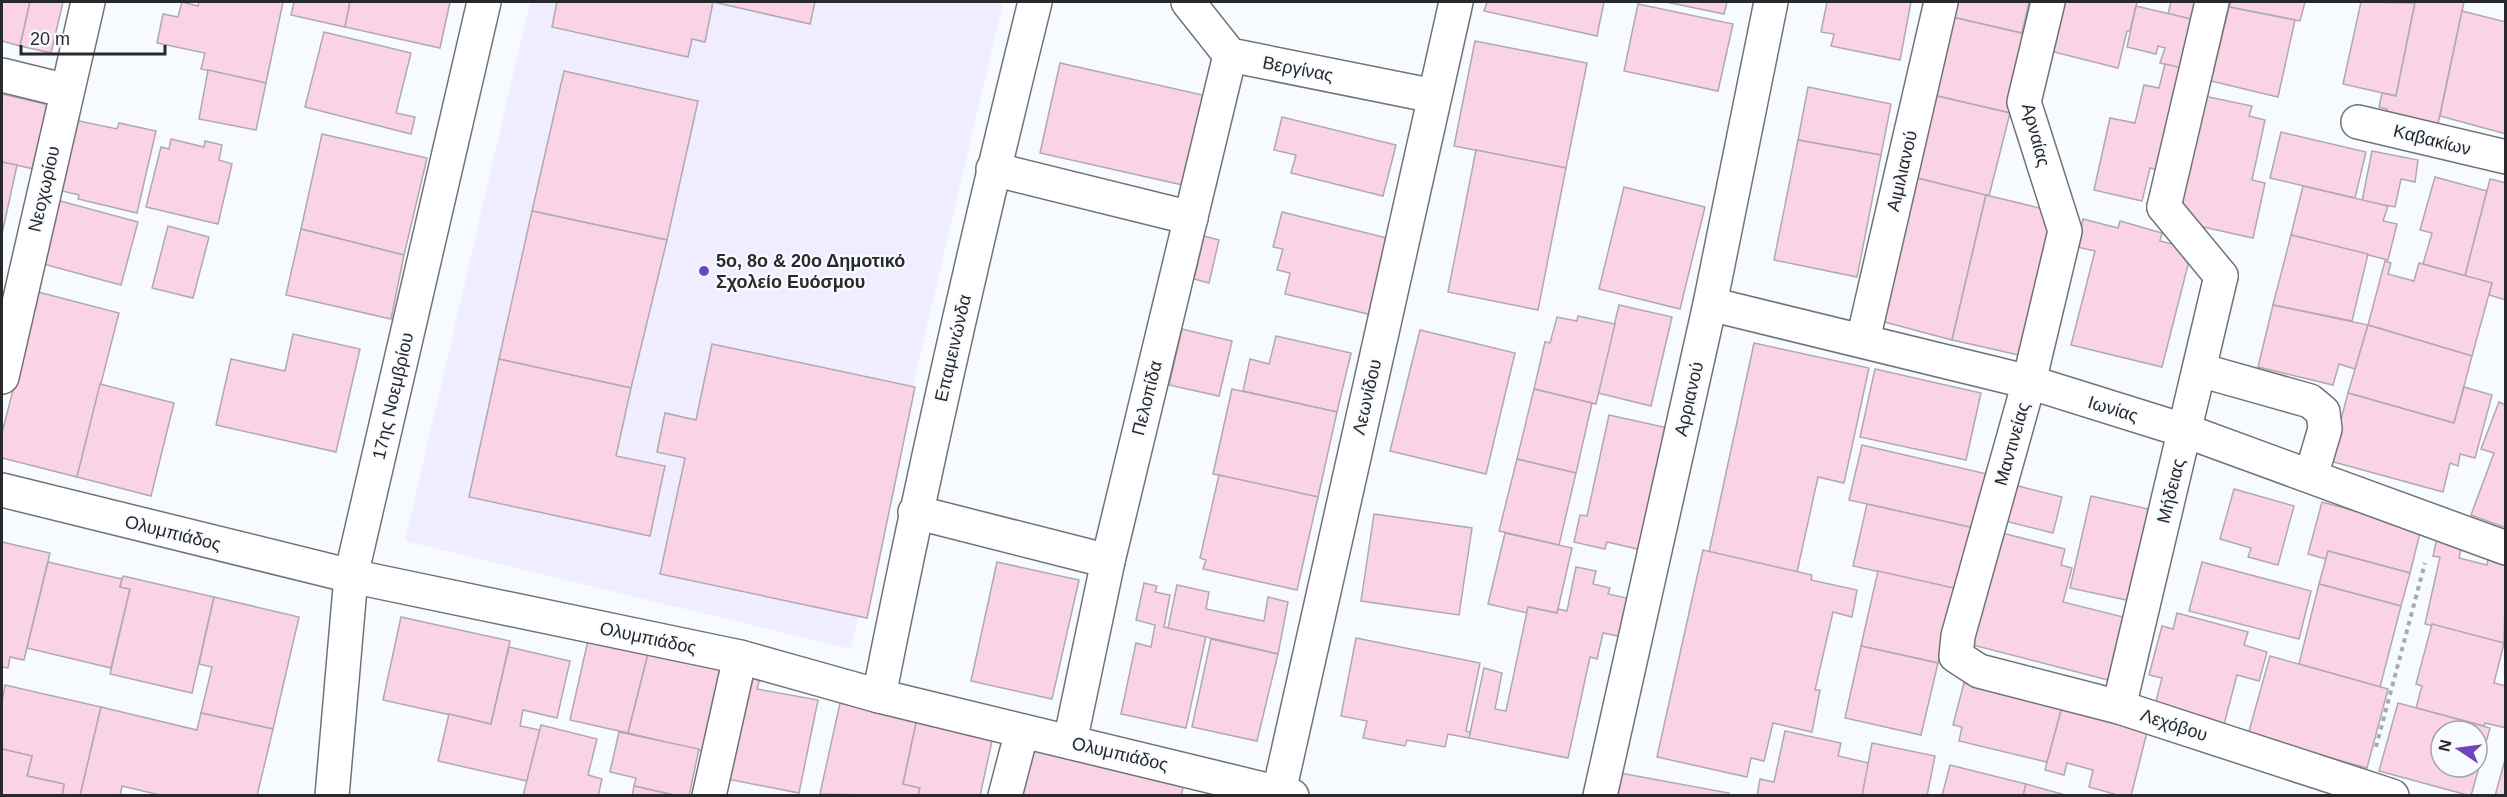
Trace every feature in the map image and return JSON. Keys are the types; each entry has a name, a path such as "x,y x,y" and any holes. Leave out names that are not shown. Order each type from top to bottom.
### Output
{"street":[{"name":"Νεοχωρίου","path":"2,377 11,286 67,91 88,2"},
{"name":"17ης Νοεμβρίου","path":"332,795 351,576 484,2"},
{"name":"Επαμεινώνδα","path":"879,696 915,512 993,169 1035,2"},
{"path":"1188,2 1230,56"},
{"name":"Λεωνίδου","path":"1285,794 1456,2"},
{"name":"Αρριανού","path":"1600,795 1710,304 1772,2"},
{"name":"Αιμιλιανού","path":"1863,340 1941,2"},
{"name":"Αρναίας","path":"2048,2 2024,102 2065,231"},
{"name":"Μήδειας","path":"2119,707 2221,276 2164,207 2212,2"},
{"name":"Βεργίνας","path":"1230,56 1434,96"},
{"name":"Πελοπίδα","path":"1070,742 1108,561 1230,56"},
{"path":"2,75 67,91"},
{"name":"Καβακίων","path":"2358,122 2505,158"},
{"path":"993,169 1191,218"},
{"name":"Μαντινείας","path":"1956,656 1958,636 2029,382 2065,231"},
{"name":"Ιωνίας","path":"1710,304 2029,382 2186,431 2505,548"},
{"path":"2200,370 2310,401 2324,412 2325,429 2311,476"},
{"name":"Ολυμπιάδος","path":"2,490 351,576 740,657 879,696 1070,742 1218,787 1285,794"},
{"path":"915,512 1108,561"},
{"name":"Λεχόβου","path":"1956,656 1979,671 2119,707 2378,792"},
{"path":"709,795 740,657"},
{"path":"1005,795 1022,731"}],"path":[{"path":"2378,792 2436,523"}],"shaded area":[{"name":"5ο, 8ο & 20ο Δημοτικό Σχολείο Ευόσμου","path":"530,2 1003,2 851,649 405,541"}],"building":[{"path":"2,2 30,2 20,46 2,41"},
{"path":"30,2 63,2 51,53 20,46"},
{"path":"182,2 198,6 199,2 283,2 266,83 201,69 205,53 157,43 163,14 178,17"},
{"path":"294,2 350,2 345,27 291,15"},
{"path":"350,2 450,2 440,48 345,27"},
{"path":"557,2 713,2 705,42 692,39 688,57 552,27"},
{"path":"713,2 815,2 810,24"},
{"path":"1487,2 1604,2 1597,36 1484,11"},
{"path":"1666,2 1727,2 1724,14"},
{"path":"1827,2 1911,2 1900,60 1831,46 1834,34 1821,32"},
{"path":"1956,2 2029,2 2022,33 1952,17"},
{"path":"2057,2 2137,2 2118,68 2046,50"},
{"path":"2171,2 2209,2 2204,22 2168,14"},
{"path":"2231,2 2305,2 2300,21 2229,7"},
{"path":"2361,2 2415,3 2396,96 2343,84"},
{"path":"2408,2 2464,2 2436,133 2385,122 2387,109 2379,107 2382,93 2396,96 2415,3"},
{"path":"1638,4 1733,24 1718,91 1624,71"},
{"path":"2136,6 2204,22 2192,71 2160,63 2165,48 2158,46 2156,54 2127,47"},
{"path":"2229,7 2295,20 2278,97 2211,81"},
{"path":"2462,11 2506,22 2506,134 2440,116"},
{"path":"1952,17 2034,36 2015,114 1933,95"},
{"path":"324,32 411,53 396,113 415,117 411,134 305,107"},
{"path":"1475,41 1587,63 1566,168 1454,146"},
{"path":"1060,63 1207,96 1187,186 1040,153"},
{"path":"2165,64 2182,68 2159,170 2150,168 2142,201 2094,190 2110,118 2135,123 2144,85 2159,88"},
{"path":"208,70 266,83 256,130 199,119"},
{"path":"564,71 698,101 667,240 532,211"},
{"path":"1808,87 1891,104 1881,155 1798,140"},
{"path":"2,94 49,105 34,169 2,162"},
{"path":"1933,95 2010,113 1989,196 1913,177"},
{"path":"2204,96 2252,106 2249,116 2265,120 2252,180 2265,183 2253,238 2176,221"},
{"path":"1282,117 1396,145 1383,196 1291,173 1296,155 1274,150"},
{"path":"65,118 117,129 119,123 156,131 137,213 78,199 79,195 58,190"},
{"path":"2281,132 2366,152 2355,198 2270,178"},
{"path":"322,134 427,158 404,255 301,229"},
{"path":"171,139 204,147 205,141 222,145 219,160 232,164 218,224 146,207 161,147 169,149"},
{"path":"1798,140 1881,155 1857,277 1774,260"},
{"path":"1476,150 1566,168 1538,310 1448,292"},
{"path":"2372,151 2418,160 2415,182 2401,179 2395,207 2362,201"},
{"path":"2,162 17,165 2,234"},
{"path":"2435,177 2487,191 2465,276 2423,264 2432,233 2420,230"},
{"path":"1917,178 1986,195 1952,340 1877,320"},
{"path":"2490,179 2506,183 2506,300 2489,295 2492,283 2465,276"},
{"path":"2303,186 2388,206 2383,221 2397,224 2388,260 2291,235"},
{"path":"1624,187 1705,207 1680,309 1599,289"},
{"path":"1986,195 2052,211 2019,355 1952,340"},
{"path":"53,199 138,222 121,285 36,262"},
{"path":"532,211 667,240 631,388 499,359"},
{"path":"1282,212 1391,239 1372,315 1285,294 1290,273 1277,270 1283,249 1273,247"},
{"path":"2083,219 2118,228 2120,221 2162,233 2160,241 2192,249 2162,367 2071,345 2095,251 2077,247"},
{"path":"168,226 209,237 193,298 152,288"},
{"path":"301,229 404,255 391,319 286,295"},
{"path":"2291,235 2368,254 2352,321 2273,305"},
{"path":"1204,236 1219,240 1209,283 1194,279"},
{"path":"2385,261 2391,263 2388,274 2414,281 2419,263 2492,283 2472,356 2368,325"},
{"path":"38,292 119,313 77,477 2,458 2,433"},
{"path":"1619,305 1672,317 1651,406 1598,393"},
{"path":"2273,305 2368,325 2355,369 2339,364 2333,385 2258,367"},
{"path":"1578,316 1615,324 1596,404 1534,389 1545,342 1550,343 1557,317 1577,321"},
{"path":"2368,325 2472,356 2454,423 2348,393"},
{"path":"1182,329 1232,341 1219,396 1169,385"},
{"path":"1420,330 1515,353 1486,474 1390,451"},
{"path":"293,334 360,349 336,452 216,425 231,359 285,371"},
{"path":"1276,336 1351,353 1337,412 1243,391 1250,359 1269,364"},
{"path":"1754,343 1869,368 1844,483 1818,477 1797,572 1709,552"},
{"path":"712,344 915,387 867,618 660,574 685,458 657,452 665,413 696,420"},
{"path":"499,359 631,388 616,456 665,466 650,536 469,497"},
{"path":"1875,369 1981,393 1966,460 1860,437"},
{"path":"100,384 174,403 151,496 77,477"},
{"path":"2464,387 2492,395 2475,458 2460,454 2458,466 2450,463 2443,492 2330,461 2348,393 2454,423"},
{"path":"1232,389 1337,412 1318,497 1213,474"},
{"path":"1534,389 1592,403 1576,473 1517,459"},
{"path":"2499,402 2506,405 2506,528 2471,515 2494,453 2481,449"},
{"path":"1609,415 1668,428 1642,550 1607,542 1605,549 1574,542 1580,515 1587,516"},
{"path":"1862,445 1987,474 1974,528 1849,500"},
{"path":"1517,459 1576,473 1559,545 1499,531"},
{"path":"1219,475 1318,497 1297,590 1203,569 1206,560 1200,558"},
{"path":"2010,484 2062,497 2053,533 2001,520"},
{"path":"2234,489 2294,506 2278,565 2248,557 2251,548 2220,539"},
{"path":"2091,496 2157,511 2136,602 2070,588"},
{"path":"2322,502 2421,529 2410,573 2328,551 2326,559 2308,554"},
{"path":"1867,504 1974,528 1960,590 1853,566"},
{"path":"1374,514 1472,528 1459,615 1361,601"},
{"path":"1998,532 2065,549 2061,565 2072,568 2063,602 2123,617 2108,680 1969,644"},
{"path":"1505,533 1572,548 1557,613 1528,607 1527,613 1488,604"},
{"path":"2438,534 2463,540 2459,558 2487,565 2489,552 2506,556 2504,643 2425,624 2440,557 2433,556"},
{"path":"2,542 50,553 24,660 10,657 8,668 2,667"},
{"path":"1703,550 1812,575 1811,580 1857,590 1852,617 1833,612 1815,690 1820,690 1812,732 1773,723 1764,761 1751,758 1747,777 1657,757"},
{"path":"2328,551 2410,573 2401,606 2319,584"},
{"path":"48,562 122,579 120,587 130,589 111,668 27,648"},
{"path":"997,562 1079,580 1052,699 971,681"},
{"path":"2202,562 2311,591 2299,639 2189,611"},
{"path":"1576,567 1596,571 1593,584 1610,588 1608,594 1631,599 1623,637 1603,633 1597,659 1590,657 1568,758 1469,738 1484,668 1502,673 1495,709 1506,711 1528,607 1557,613 1558,609 1567,611"},
{"path":"1878,571 1954,588 1938,663 1861,646"},
{"path":"123,576 214,597 192,693 110,674 130,589 120,587"},
{"path":"1144,583 1157,586 1155,592 1170,595 1164,627 1206,636 1186,728 1121,714 1136,643 1151,647 1155,625 1136,620"},
{"path":"2319,584 2401,606 2380,687 2299,664"},
{"path":"1177,585 1209,592 1206,609 1264,621 1268,597 1288,602 1278,654 1168,628"},
{"path":"214,597 299,617 273,729 201,713 212,667 199,664"},
{"path":"2177,613 2248,632 2244,645 2267,652 2259,681 2237,675 2222,732 2153,713 2162,678 2149,675 2162,626 2173,629"},
{"path":"401,617 510,641 491,724 383,700"},
{"path":"2432,624 2504,643 2494,683 2506,686 2506,728 2489,724 2489,719 2458,719 2416,708 2422,686 2416,684"},
{"path":"589,636 649,650 628,733 570,720"},
{"path":"1356,638 1480,663 1466,731 1470,732 1469,738 1448,734 1445,747 1407,740 1405,746 1363,738 1367,721 1341,716"},
{"path":"1211,639 1278,654 1257,741 1192,727"},
{"path":"1861,646 1938,663 1921,735 1845,718"},
{"path":"509,647 570,661 557,718 523,710 520,726 540,730 527,781 438,761 449,714 491,724"},
{"path":"649,650 723,667 703,751 628,733"},
{"path":"2270,656 2388,689 2367,768 2248,735"},
{"path":"741,674 760,678 757,689 818,700 799,793 717,777"},
{"path":"1964,683 2062,707 2047,762 1959,741 1962,727 1953,725"},
{"path":"5,685 101,707 80,796 62,796 64,784 27,776 32,756 2,749 2,702"},
{"path":"840,703 917,719 903,784 920,788 918,796 820,794"},
{"path":"2398,703 2457,719 2429,719 2429,779 2476,779 2471,796 2379,771"},
{"path":"101,707 197,730 201,713 273,729 257,796 164,796 122,786 120,796 80,796"},
{"path":"2062,707 2148,728 2131,796 2121,796 2089,787 2093,770 2067,763 2064,775 2045,770"},
{"path":"917,719 993,736 980,796 918,796 920,788 903,784"},
{"path":"541,725 597,739 588,775 602,779 598,796 523,796"},
{"path":"1785,731 1841,743 1838,756 1869,763 1862,796 1757,796 1760,779 1774,782"},
{"path":"619,732 699,749 689,796 678,796 634,786 636,778 610,772"},
{"path":"1872,743 1935,756 1927,796 1862,796"},
{"path":"1027,746 1185,779 1181,796 1016,796"},
{"path":"2,749 32,756 27,776 64,784 62,796 2,796"},
{"path":"2506,756 2506,796 2495,796"},
{"path":"1950,765 2026,784 2023,796 1942,796"},
{"path":"1620,773 1729,793 1729,796 1616,796"},
{"path":"2026,784 2069,796 2023,796"},
{"path":"634,786 678,796 632,796"}],"place":[{"name":"5ο, 8ο & 20ο Δημοτικό Σχολείο Ευόσμου","path":"704,271"}]}
